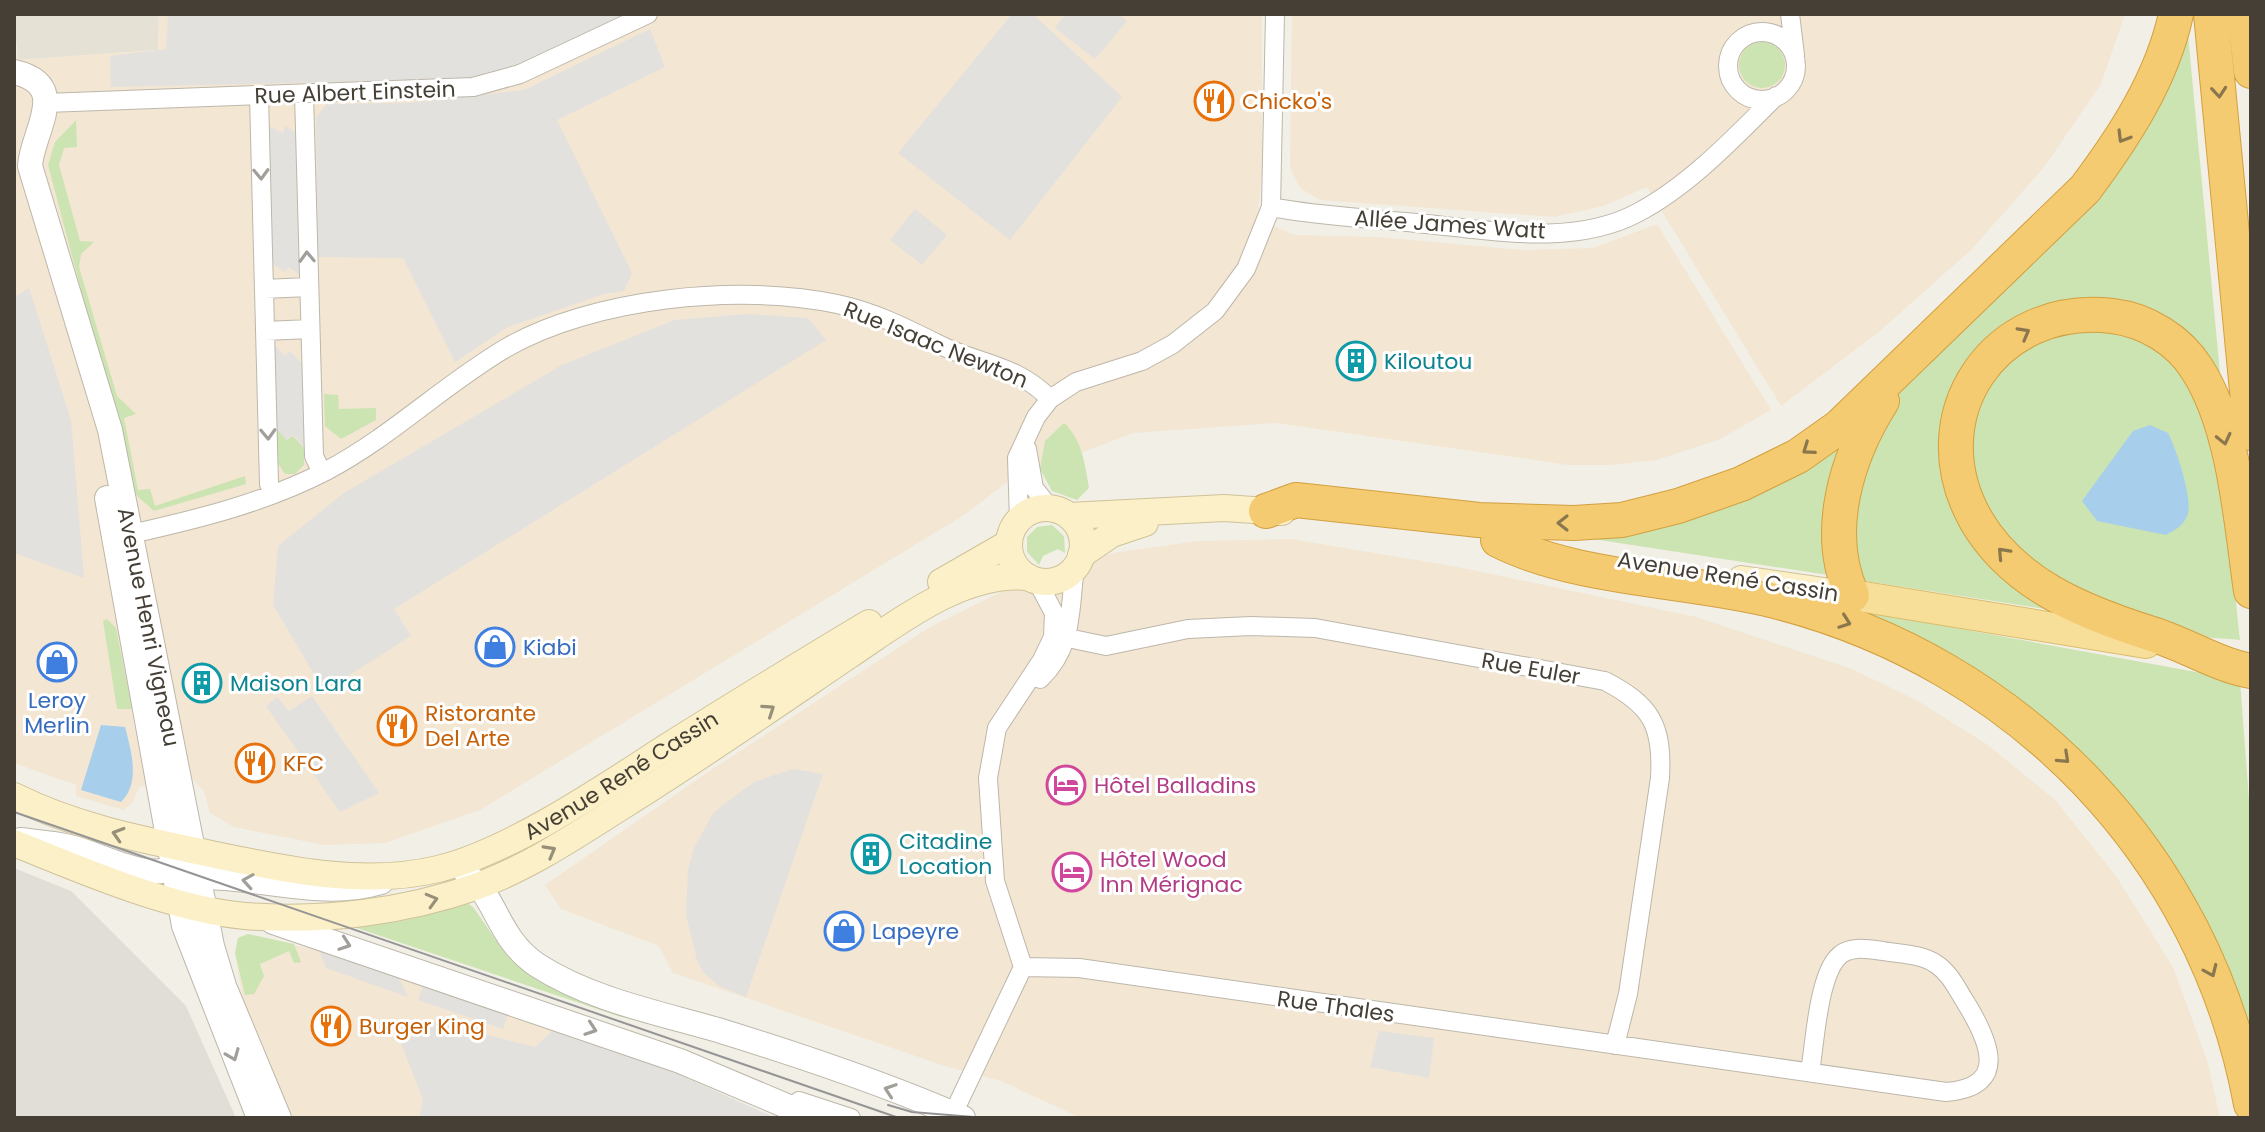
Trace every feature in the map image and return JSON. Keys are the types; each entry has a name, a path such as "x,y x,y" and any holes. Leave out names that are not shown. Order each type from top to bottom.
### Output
{"highway":[{"path":"1852,595 1841,565 1841,516 1859,439 1881,402 2051,235 2118,145 2139,109 2176,14"},
{"path":"2211,14 2251,433"},
{"path":"2245,14 2251,71"},
{"path":"1266,511 1296,500 1479,520 1587,523 1641,516 1702,499 1798,456 1839,427 2070,206"},
{"path":"2251,591 2220,422 2196,367 2175,343 2138,322 2099,314 2053,320 2027,330 1997,350 1967,391 1955,436 1963,493 1977,522 2026,576 2064,601 2251,671"},
{"path":"1498,540 1532,557 1742,594 1842,620 1901,644 2000,703 2080,773 2123,822 2162,879 2198,943 2228,1011 2251,1104"}],"main road":[{"path":"1039,509 1060,512 1081,534 1078,561 1058,580 1032,579 1013,562 1014,531 1039,509"},
{"name":"Avenue René Cassin","path":"1078,561 1122,530 1203,509"},
{"name":"Avenue René Cassin","path":"1060,512 1266,511 1498,540 2251,660"},
{"name":"Avenue René Cassin","path":"14,796 180,855 322,874 407,874 440,869 501,843 592,794 1014,531"},
{"name":"Avenue René Cassin","path":"14,841 192,906 244,916 361,914 415,904 480,885 563,843 865,645 953,593 986,579 1032,579"}],"street":[{"name":"Rue Albert Einstein","path":"46,103 456,88 520,74 648,14"},
{"name":"Rue Isaac Newton","path":"131,534 212,516 322,473 354,456 486,361 525,338 569,321 686,299 746,295 839,304 894,323 976,361 1019,373 1050,399 1088,376 1154,356 1215,311 1246,269 1271,207 1275,14"},
{"path":"1790,14 1795,60 1792,81 1776,96 1754,99 1744,94 1730,77 1729,55 1743,38 1764,32 1784,41 1795,60"},
{"path":"14,72 35,81 46,103"},
{"path":"304,94 314,456 322,473"},
{"path":"259,96 269,484 273,494"},
{"name":"Allée James Watt","path":"1271,207 1306,213 1516,232 1596,229 1636,214 1666,195 1776,96"},
{"name":"Avenue Henri Vigneau","path":"46,103 43,125 36,133 30,166 78,333 110,430 131,534 180,855 199,877"},
{"path":"14,144 36,133"},
{"name":"Avenue Henri Vigneau","path":"14,161 95,432 192,906 279,1118"},
{"path":"264,289 308,287"},
{"path":"265,331 310,329"},
{"path":"1014,531 1017,458 1031,427 1050,399"},
{"path":"1031,427 1027,447 1030,478 1060,512"},
{"path":"1015,698 1051,668 1068,638 1078,561"},
{"path":"440,869 466,874 480,885 500,927 517,948 563,978 624,1002 724,1032 956,1117 1023,967 995,881 988,778 992,742 1053,637 1054,613 1032,579"},
{"name":"Rue Euler","path":"1068,638 1106,646 1188,629 1251,626 1315,628 1605,681 1642,704 1659,737 1660,778 1628,994 1615,1045"},
{"path":"14,841 71,847 139,870 180,855"},
{"path":"192,906 191,881 199,877 343,890 407,874"},
{"name":"Avenue Henri Vigneau","path":"192,906 189,942 259,1118"},
{"path":"244,916 281,923 667,1056 815,1118"},
{"name":"Rue Thales","path":"1023,967 1079,968 1946,1092 1961,1090 1986,1073 1991,1057 1987,1037 1947,972 1920,957 1860,947 1838,957 1826,978 1810,1072"},
{"path":"742,1087 851,1118"}],"shaded area":[{"path":"14,14 159,14 158,50 18,60"},
{"path":"159,14 1262,14 1262,174 1258,210 1269,224 1295,235 1376,237 1523,250 1593,248 1657,224 1771,410 1718,440 1656,460 1612,465 1569,465 1276,423 1133,433 1010,480 964,515 480,810 385,843 324,845 234,827 210,813 204,791 191,778 139,787 132,803 124,810 76,796 76,785 14,763 14,43 19,60 158,50"},
{"path":"627,14 508,72 475,79 111,87 110,56 166,49 168,15"},
{"path":"1012,14 1033,14 1122,97 1010,240 898,153"},
{"path":"1065,14 1118,14 1127,21 1095,59 1055,28"},
{"path":"1292,14 2125,14 2101,84 2045,166 1972,249 1880,331 1781,406 1647,187 1603,206 1554,217 1320,200 1300,188 1290,167"},
{"path":"650,29 665,67 557,120 632,273 624,291 604,294 508,327 455,362 403,258 318,257 316,117 327,104 409,103 524,90"},
{"path":"268,126 283,133 286,126 296,133 300,276 289,267 284,272 272,263"},
{"path":"915,209 947,235 922,265 890,240"},
{"path":"29,288 71,420 84,578 14,553 14,298"},
{"path":"747,314 808,318 826,340 394,609 411,636 324,691 273,605 278,546 344,493 562,365 675,320"},
{"path":"274,344 285,356 290,351 302,364 304,447 293,435 287,440 276,428"},
{"path":"1292,539 1458,567 1696,617 1852,669 1918,701 1988,745 2055,800 2116,876 2173,967 2208,1063 2220,1118 1081,1118 1001,1081 945,1066 673,973 659,946 561,909 545,885 705,774 930,627 1019,583 1113,553 1198,541"},
{"path":"312,696 379,793 340,812 266,706 277,697 289,711"},
{"path":"793,769 823,774 746,997 719,986 703,972 697,960 686,915 688,870 694,848 714,812 754,782"},
{"path":"14,868 71,891 186,1006 236,1118 14,1118"},
{"path":"248,934 319,951 508,1014 668,1070 776,1118 293,1118 243,1001 235,953 238,938"},
{"path":"319,951 399,978 408,997 326,968"},
{"path":"423,986 508,1014 503,1029 418,1000"},
{"path":"427,1020 535,1047 553,1030 668,1070 776,1118 419,1118 423,1100 398,1035"},
{"path":"1379,1031 1434,1038 1429,1078 1370,1067"}],"green space":[{"path":"2186,14 2221,384 2200,351 2036,310 1942,444 2058,611 1865,581 1850,556 1857,482 1897,396 2067,224"},
{"path":"1762,42 1779,48 1785,65 1779,82 1762,88 1745,82 1739,65 1745,48"},
{"path":"76,120 77,147 64,148 59,165 80,241 94,242 81,254 79,267 117,396 136,414 124,418 138,490 150,489 155,506 245,476 246,484 154,511 135,494 48,165 55,142"},
{"path":"2100,329 2148,342 2175,364 2195,395 2210,433 2220,476 2228,521 2240,640 2204,637 2172,628 2093,597 2042,571 2008,543 1980,497 1972,473 1969,449 1971,425 1978,402 1992,380 2016,356 2039,340 2058,333"},
{"path":"324,394 338,395 339,409 376,408 376,420 341,439 325,426"},
{"path":"1064,423 1079,445 1089,488 1077,500 1052,491 1040,469 1045,441"},
{"path":"276,428 287,440 293,436 304,448 304,465 295,474 285,474 277,462"},
{"path":"1847,433 1828,575 1554,533"},
{"path":"1052,525 1064,536 1065,553 1058,549 1043,556 1039,565 1027,552 1027,537 1037,527"},
{"path":"1841,607 2240,680 2251,827 2251,1051 2145,834"},
{"path":"107,619 116,628 132,709 117,709 103,621"},
{"path":"464,901 473,907 508,957 524,969 652,1023 621,1017 342,923 391,917 397,922 415,918 419,911"},
{"path":"248,934 294,944 301,962 294,963 289,951 260,964 264,976 254,994 245,995 235,953 238,938"}],"water":[{"path":"2150,425 2168,433 2188,495 2185,521 2166,535 2097,521 2082,501 2133,431"},
{"path":"101,725 125,727 133,776 121,802 81,790"}],"tram line":[{"path":"14,812 899,1118"},
{"path":"888,1105 912,1112 986,1118"}],"place":[{"name":"Chicko's","path":"1214,101"},
{"name":"Kiloutou","path":"1356,361"},
{"name":"Kiabi","path":"495,647"},
{"name":"Leroy Merlin","path":"57,662"},
{"name":"Maison Lara","path":"202,683"},
{"name":"Ristorante Del Arte","path":"397,726"},
{"name":"KFC","path":"255,763"},
{"name":"Hôtel Balladins","path":"1066,785"},
{"name":"Citadine Location","path":"871,854"},
{"name":"Hôtel Wood Inn Mérignac","path":"1072,872"},
{"name":"Lapeyre","path":"844,931"},
{"name":"Burger King","path":"331,1026"}]}
